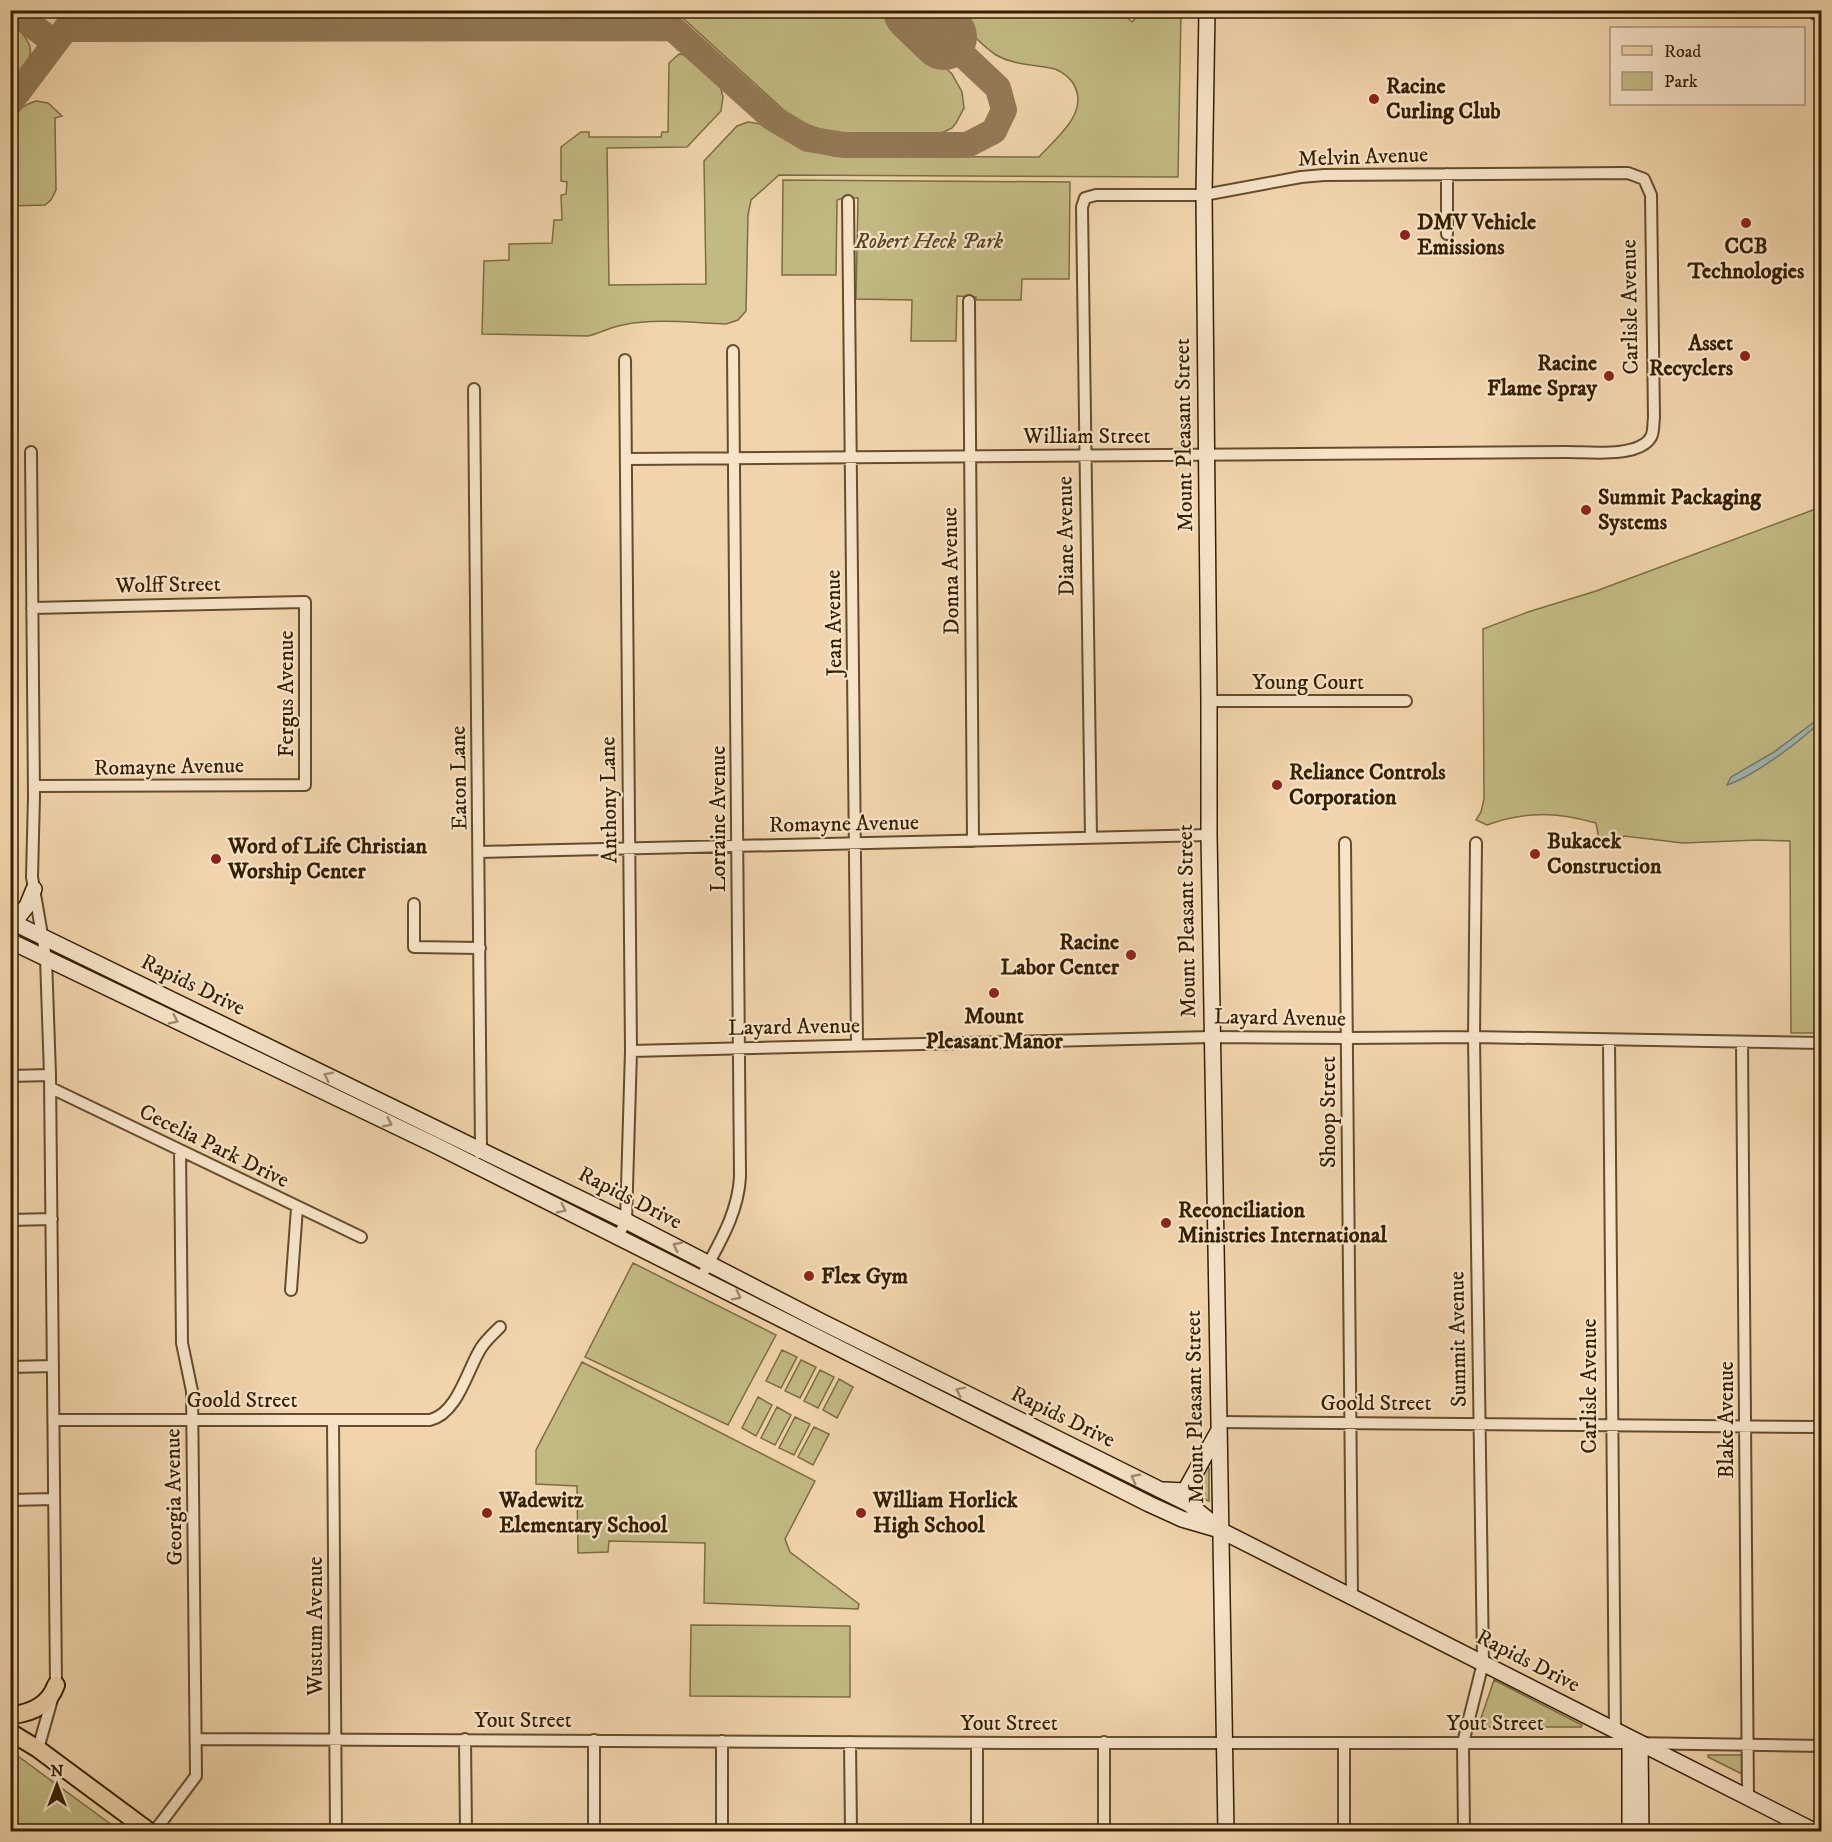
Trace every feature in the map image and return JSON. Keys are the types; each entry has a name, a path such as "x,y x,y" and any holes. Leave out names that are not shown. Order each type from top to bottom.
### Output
{"main road":[{"path":"11,1720 45,1704 56,1685"},
{"path":"11,1720 27,1728 38,1749 152,1832"}],"street":[{"name":"Mount Pleasant Street","path":"1207,10 1204,195 1211,1037 1226,1832"},
{"name":"Melvin Avenue","path":"1085,198 1096,195 1204,195 1312,176 1628,173 1644,179"},
{"path":"1447,174 1447,234"},
{"name":"Carlisle Avenue","path":"1644,179 1651,195 1654,418 1651,437"},
{"name":"Diane Avenue","path":"1085,198 1082,207 1084,456 1091,838"},
{"name":"Jean Avenue","path":"848,201 857,1045"},
{"name":"Donna Avenue","path":"969,302 973,841"},
{"name":"Lorraine Avenue","path":"701,1278 733,1216 740,1190 733,351"},
{"name":"Anthony Lane","path":"618,1236 626,1221 631,1051 625,360"},
{"name":"Eaton Lane","path":"474,389 481,1149 474,1165"},
{"name":"William Street","path":"626,459 1625,451 1638,449 1651,437"},
{"path":"31,452 34,786 32,877 46,958 51,1088 56,1685 38,1749"},
{"name":"Wolff Street","path":"32,608 305,602"},
{"name":"Fergus Avenue","path":"305,602 305,785"},
{"name":"Young Court","path":"1209,701 1406,701"},
{"name":"Romayne Avenue","path":"34,786 305,785"},
{"name":"Romayne Avenue","path":"479,852 1209,835"},
{"name":"Shoop Street","path":"1345,843 1352,1596"},
{"name":"Summit Avenue","path":"1464,1832 1463,1743 1483,1663 1474,1037 1476,843"},
{"path":"10,920 20,916 34,889"},
{"path":"414,904 414,947 480,948"},
{"name":"Rapids Drive","path":"10,920 481,1149 1189,1504 1220,1530"},
{"name":"Rapids Drive","path":"10,941 272,1066 618,1236 1149,1504 1182,1519 1220,1530 1811,1830"},
{"path":"109,988 116,973"},
{"path":"139,1003 147,988"},
{"path":"197,1031 204,1016"},
{"name":"Layard Avenue","path":"631,1051 1211,1037 1474,1037 1821,1043"},
{"name":"Carlisle Avenue","path":"1609,1041 1615,1730"},
{"name":"Blake Avenue","path":"1742,1042 1748,1799"},
{"path":"272,1066 278,1051"},
{"path":"10,1076 50,1075"},
{"name":"Cecelia Park Drive","path":"51,1088 361,1237"},
{"path":"352,1106 359,1090"},
{"name":"Georgia Avenue","path":"152,1832 196,1776 193,1420 192,1391 182,1343 180,1150"},
{"path":"291,1290 297,1208"},
{"path":"10,1220 52,1219"},
{"name":"Goold Street","path":"54,1420 430,1420 438,1418 450,1407 482,1346 500,1327"},
{"path":"10,1367 53,1366"},
{"name":"Wustum Avenue","path":"333,1420 336,1832"},
{"name":"Goold Street","path":"1218,1427 1350,1423 1821,1427"},
{"path":"1157,1488 1185,1491 1218,1427"},
{"path":"10,1500 54,1499"},
{"name":"Yout Street","path":"196,1739 977,1743 1633,1741 1748,1746 1821,1746"},
{"path":"465,1740 466,1832"},
{"path":"594,1740 594,1832"},
{"path":"722,1741 723,1832"},
{"path":"1630,1832 1633,1741"},
{"path":"1633,1741 1641,1832"},
{"path":"850,1742 851,1832"},
{"path":"1104,1742 1104,1832"},
{"path":"977,1743 977,1832"},
{"path":"1344,1743 1344,1832"}],"green space":[{"path":"119,11 589,11 573,21 140,19 128,17"},
{"path":"675,11 885,11 952,74 962,92 964,108 952,128 935,134 844,134 805,124 787,113"},
{"path":"949,11 1120,11 1132,22 1142,11 1181,11 1178,177 779,175 751,200 748,215 746,311 738,320 726,324 635,323 588,336 482,334 484,261 509,260 509,244 552,243 554,220 562,220 561,195 566,194 567,182 561,181 561,147 581,132 589,132 589,137 661,137 662,132 668,132 669,63 679,54 689,56 720,85 723,97 721,111 687,147 607,148 609,285 706,284 704,161 737,126 748,122 761,124 800,147 834,156 1039,157 1062,133 1075,114 1078,104 1073,83 1055,69 1018,63 996,55"},
{"path":"11,23 27,40 30,54 24,68 11,86"},
{"path":"36,101 48,103 62,116 55,118 56,190 51,200 45,205 11,206 9,148 11,121 21,108"},
{"name":"Robert Heck Park","path":"783,180 1070,182 1069,279 1022,279 1021,300 976,300 976,297 957,296 956,341 911,341 912,300 856,299 858,198 837,200 836,275 782,275"},
{"path":"1821,507 1821,1033 1791,1033 1790,841 1683,843 1624,836 1616,845 1599,839 1596,823 1567,817 1528,815 1487,825 1476,820 1481,812 1484,799 1483,629 1596,591"},
{"path":"633,1263 776,1335 728,1425 585,1357"},
{"path":"782,1350 797,1357 781,1388 766,1381"},
{"path":"801,1360 816,1367 800,1398 785,1391"},
{"path":"582,1362 815,1481 785,1539 790,1552 859,1604 858,1609 704,1603 705,1543 609,1541 608,1552 578,1553 577,1486 536,1484 536,1450"},
{"path":"820,1370 834,1377 818,1408 804,1401"},
{"path":"839,1379 853,1387 837,1418 823,1410"},
{"path":"758,1397 772,1405 756,1436 742,1428"},
{"path":"777,1407 791,1415 775,1445 761,1438"},
{"path":"795,1417 810,1424 794,1455 779,1448"},
{"path":"814,1427 829,1434 813,1465 798,1457"},
{"path":"1206,1467 1209,1468 1209,1501 1193,1494"},
{"path":"691,1625 850,1626 850,1697 690,1696"},
{"path":"1494,1680 1582,1725 1581,1727 1478,1727"},
{"path":"11,1751 120,1831 11,1831"},
{"path":"1708,1755 1742,1755 1742,1774 1708,1757"}],"water":[{"path":"1821,591 1821,668 1815,629 1816,611"},
{"path":"1821,717 1821,721 1790,748 1750,774 1727,785 1731,777 1774,752"}],"taxiway":[{"path":"12,10 55,43"},
{"path":"10,103 80,10"},
{"path":"660,17 771,117 808,139 844,145 967,145 994,131 1004,110 998,88 944,37"},
{"path":"66,29 672,28"}],"runway":[{"path":"916,10 944,37"}],"railway":[{"path":"1811,10 1822,65"}],"place":[{"name":"Racine Curling Club","path":"1374,99"},
{"name":"CCB Technologies","path":"1746,223"},
{"name":"DMV Vehicle Emissions","path":"1405,235"},
{"name":"Asset Recyclers","path":"1745,356"},
{"name":"Racine Flame Spray","path":"1609,376"},
{"name":"Summit Packaging Systems","path":"1586,510"},
{"name":"Reliance Controls Corporation","path":"1277,785"},
{"name":"Bukacek Construction","path":"1535,854"},
{"name":"Word of Life Christian Worship Center","path":"216,859"},
{"name":"Racine Labor Center","path":"1131,955"},
{"name":"Mount Pleasant Manor","path":"994,993"},
{"name":"Reconciliation Ministries International","path":"1166,1223"},
{"name":"Flex Gym","path":"809,1276"},
{"name":"Wadewitz Elementary School","path":"487,1513"},
{"name":"William Horlick High School","path":"861,1513"}]}
